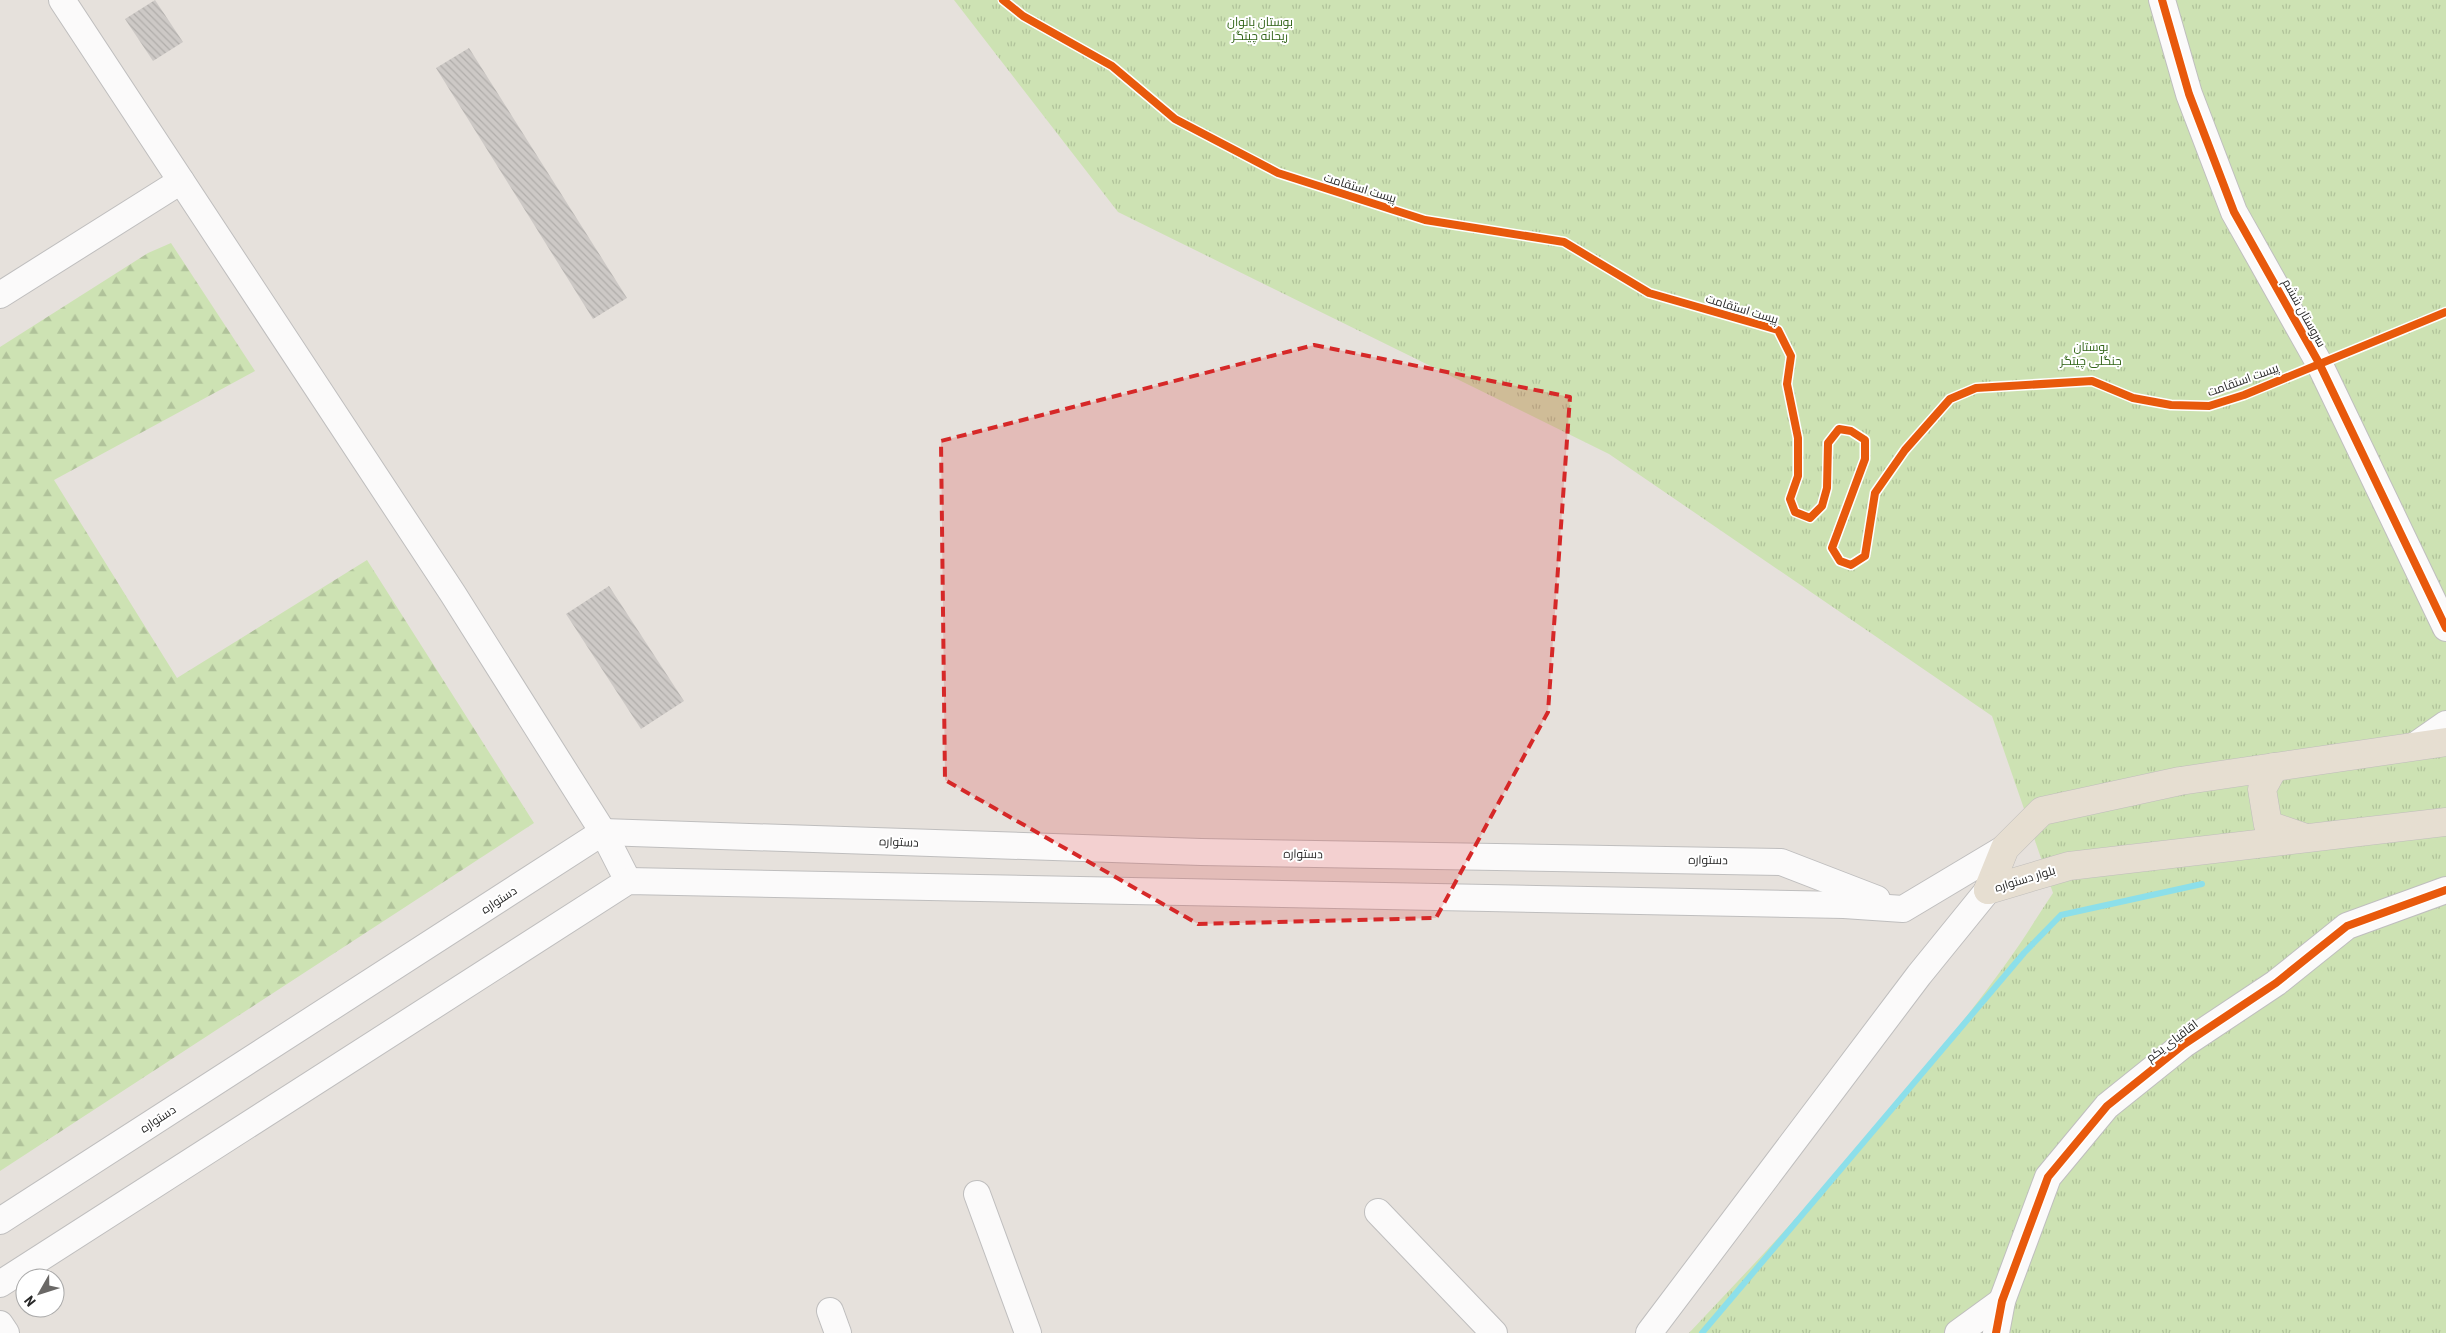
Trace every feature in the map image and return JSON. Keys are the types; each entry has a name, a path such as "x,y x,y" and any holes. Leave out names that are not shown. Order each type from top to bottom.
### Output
{"main road":[{"name":"بلوار دستواره","path":"1988,890 2005,848 2042,811 2180,781 2446,742"},
{"path":"2274,767 2262,789 2268,825 2308,838"},
{"name":"بلوار دستواره","path":"1988,890 2069,866 2446,822"}],"street":[{"path":"62,0 453,594 603,832 628,881"},
{"name":"سروستان ششم","path":"2162,0 2189,94 2234,212 2319,363 2446,628"},
{"path":"0,295 181,181"},
{"path":"2413,747 2446,724"},
{"name":"دستواره","path":"0,1222 603,832 1192,852 1781,862 1903,909"},
{"path":"0,1284 628,881 1824,904 1903,909 2005,848"},
{"path":"1649,1333 1919,975 1988,890"},
{"name":"اقاقیای یکم","path":"1996,1333 2002,1301 2048,1177 2106,1106 2183,1044 2276,982 2347,926 2446,890"},
{"path":"977,1194 1028,1333"},
{"path":"1378,1212 1494,1333"},
{"path":"1958,1333 2002,1301"},
{"path":"0,1324 6,1333"}],"highlighted area":[{"path":"1314,345 1570,397 1548,712 1436,918 1198,924 945,780 941,441"}],"green space":[{"name":"بوستان جنگلی چیتگر","path":"954,0 2446,0 2446,1333 1689,1333 1813,1200 1893,1108 1969,1014 2005,965 2053,893 1992,716 1609,454 1118,212"},
{"path":"171,243 255,371 54,480 177,678 367,560 534,823 0,1171 0,347 148,253"}],"building":[{"path":"155,0 183,42 153,61 125,19"},
{"path":"469,48 627,298 593,319 436,68"},
{"path":"609,586 684,701 641,729 566,614"}],"waterway":[{"path":"1702,1333 2024,953 2061,915 2202,884"}],"cycle path":[{"name":"پیست استقامت","path":"1003,0 1023,16 1112,66 1175,119 1278,173 1425,220 1564,242 1649,293 1778,330 1791,356 1787,384 1798,438 1798,476 1790,499 1795,512 1810,518 1822,506 1827,488 1828,443 1839,429 1851,431 1865,440 1865,459 1832,548 1840,561 1851,565 1865,556 1875,493 1905,450 1950,399 1976,388 2092,381 2133,398 2171,405 2209,406 2244,395 2446,312"},
{"path":"2162,0 2189,94 2234,212 2319,363 2446,628"},
{"path":"1996,1333 2002,1301 2048,1177 2107,1106 2183,1045 2276,983 2347,926 2446,890"}],"park label":[{"name":"بوستان بانوان ریحانه چیتگر","path":"1260,29"}]}
